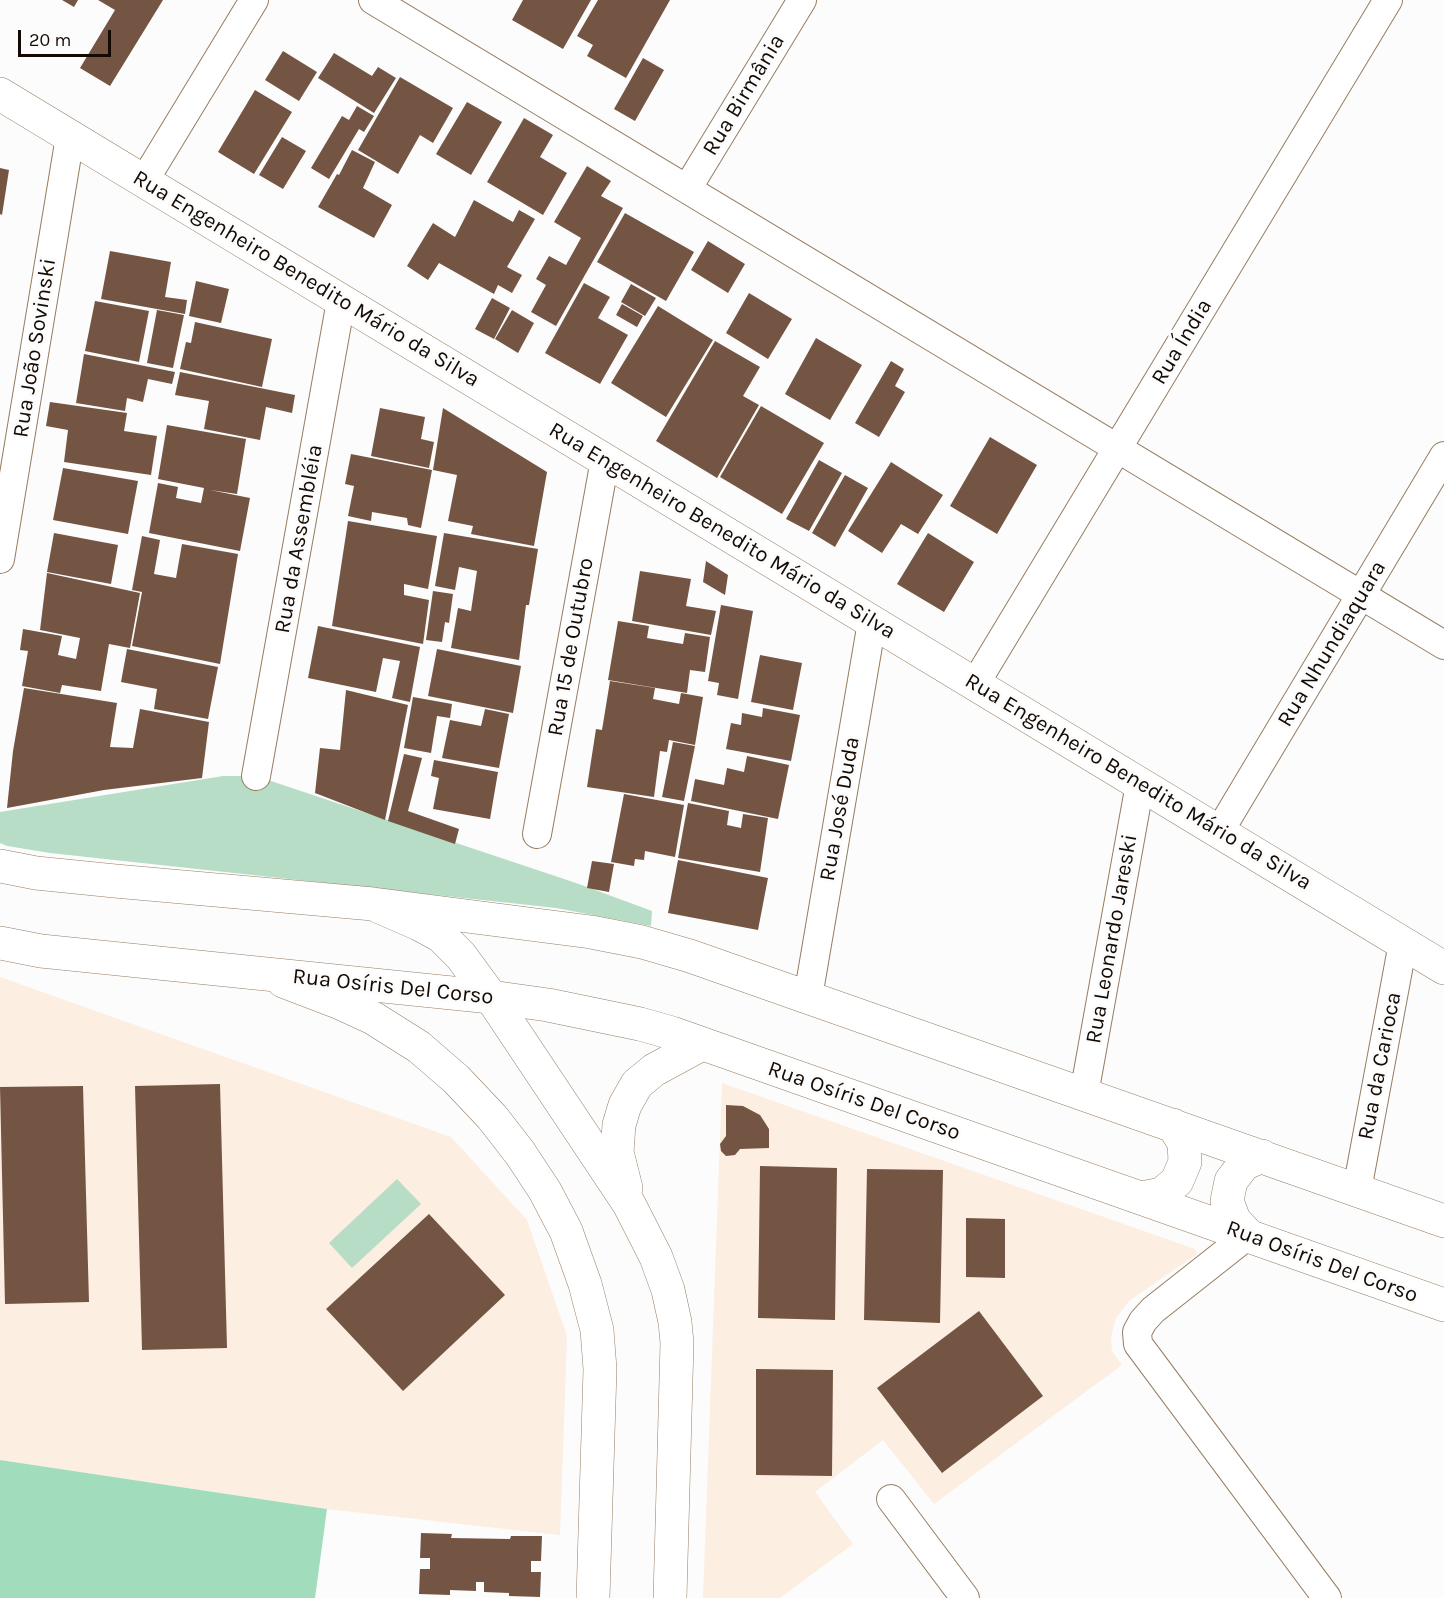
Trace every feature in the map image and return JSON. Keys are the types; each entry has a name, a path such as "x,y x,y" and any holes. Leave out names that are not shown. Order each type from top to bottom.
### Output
{"main road":[{"name":"Rua Engenheiro Benedito Mário da Silva","path":"0,94 1444,968"},
{"path":"0,866 36,873 373,904 538,924 642,942 690,956 808,997 1444,1221"},
{"path":"373,904 441,936 461,956 491,997 629,1204 656,1257 668,1290 677,1343 670,1598"},
{"path":"0,942 41,951 265,974 373,1018 419,1047 456,1079 492,1117 520,1153 545,1191 566,1231 585,1284 597,1330 600,1369 593,1598"},
{"name":"Rua Osíris Del Corso","path":"265,974 491,997 597,1014 640,1024 1444,1305"},
{"path":"629,1204 617,1152 619,1125 625,1105 637,1084 654,1070 702,1044"},
{"path":"1142,1198 1162,1194 1178,1181 1185,1162 1184,1143 1173,1125"},
{"path":"1248,1235 1234,1221 1227,1201 1231,1181 1244,1164 1262,1156"}],"street":[{"path":"144,182 254,0"},
{"path":"373,0 1444,645"},
{"name":"Rua Birmânia","path":"687,189 802,0"},
{"name":"Rua Índia","path":"975,684 1388,0"},
{"name":"Rua João Sovinski","path":"0,559 70,137"},
{"name":"Rua da Assembléia","path":"256,776 341,301"},
{"name":"Rua Nhundiaquara","path":"1219,832 1444,456"},
{"name":"Rua 15 de Outubro","path":"537,834 605,460"},
{"name":"Rua José Duda","path":"808,997 872,622"},
{"name":"Rua Leonardo Jareski","path":"1084,1094 1140,784"},
{"name":"Rua da Carioca","path":"1357,1190 1403,943"},
{"path":"1248,1235 1153,1310 1137,1332 1138,1344 1327,1598"},
{"path":"891,1499 965,1598"}],"shaded area":[{"path":"0,977 451,1137 527,1220 567,1336 560,1535 327,1509 0,1460"},
{"path":"722,1083 1195,1249 1197,1254 1129,1301 1116,1318 1111,1337 1112,1351 1122,1365 934,1504 883,1440 815,1492 853,1544 780,1598 703,1598"}],"green space":[{"path":"223,776 256,776 579,884 652,911 651,926 556,908 50,853 0,843 0,812"},
{"path":"397,1179 421,1204 352,1268 329,1243"},
{"path":"0,1460 327,1509 315,1598 0,1598"}],"building":[{"path":"62,0 78,0 74,7"},
{"path":"98,0 163,0 110,86 80,68 115,10"},
{"path":"523,0 591,0 563,49 512,20"},
{"path":"598,0 670,0 626,78 587,56 593,45 577,36"},
{"path":"283,51 317,72 299,101 265,80"},
{"path":"334,53 372,76 378,67 396,78 374,113 318,78"},
{"path":"643,58 664,70 635,121 614,109"},
{"path":"400,77 453,108 433,143 420,135 398,174 358,150"},
{"path":"255,90 292,112 254,174 218,152"},
{"path":"467,102 502,122 471,175 436,154"},
{"path":"357,106 374,116 364,132 359,129 329,179 311,168 342,116 349,120"},
{"path":"524,118 553,135 540,157 567,173 543,215 487,182"},
{"path":"282,137 306,151 283,189 259,175"},
{"path":"352,150 375,162 363,188 392,205 374,238 318,207"},
{"path":"587,166 611,181 601,196 623,208 556,326 531,312 546,285 536,279 549,256 566,265 581,238 554,222"},
{"path":"0,168 9,170 2,215 0,214"},
{"path":"474,200 513,222 519,210 535,219 507,267 522,275 512,293 498,285 494,294 439,263 428,280 407,266 433,223 455,237"},
{"path":"625,213 694,252 666,301 597,262"},
{"path":"708,241 745,264 728,293 691,270"},
{"path":"110,251 171,262 165,297 187,300 185,314 101,299"},
{"path":"196,281 229,289 221,323 189,316"},
{"path":"584,283 610,297 598,318 628,335 600,384 545,353"},
{"path":"631,284 656,298 645,316 621,302"},
{"path":"749,293 792,319 768,359 726,333"},
{"path":"492,298 510,308 494,339 475,329"},
{"path":"95,301 149,311 139,362 85,351"},
{"path":"622,304 643,316 637,327 616,315"},
{"path":"658,306 713,340 666,417 611,383"},
{"path":"157,310 184,315 173,368 147,363"},
{"path":"512,310 534,323 518,353 495,339"},
{"path":"195,322 272,339 262,387 180,369 186,342 191,343"},
{"path":"816,338 862,365 830,420 785,394"},
{"path":"715,341 760,367 743,396 759,405 717,478 656,441"},
{"path":"84,354 175,372 172,384 148,379 143,402 127,398 125,411 76,403"},
{"path":"891,361 904,369 895,386 905,392 879,437 855,423"},
{"path":"180,372 295,395 292,413 266,407 260,440 204,429 209,401 175,395"},
{"path":"50,402 127,413 124,431 157,436 151,475 64,462 68,430 46,426"},
{"path":"761,406 824,443 782,514 720,477"},
{"path":"380,408 425,417 421,439 434,442 429,468 371,456"},
{"path":"443,408 547,472 534,546 471,534 473,526 448,521 457,475 433,470"},
{"path":"167,425 246,439 237,494 210,490 250,498 240,551 149,533 158,483 178,487 176,498 201,503 204,488 158,479"},
{"path":"990,437 1037,465 997,534 950,506"},
{"path":"351,454 432,470 421,528 408,525 407,518 372,512 371,521 348,516 354,486 345,484"},
{"path":"819,460 842,473 809,531 786,519"},
{"path":"891,462 943,495 918,534 901,524 882,553 848,531"},
{"path":"63,468 138,481 128,534 53,520"},
{"path":"845,475 868,488 835,547 812,533"},
{"path":"348,521 437,536 428,589 404,584 404,595 429,600 423,644 332,626"},
{"path":"54,533 118,545 111,584 47,572"},
{"path":"444,533 538,549 529,605 526,605 519,660 451,648 458,608 471,611 477,571 459,567 455,590 435,586"},
{"path":"928,533 974,562 944,612 897,584"},
{"path":"142,536 160,540 154,574 176,578 182,544 238,554 220,664 132,646 142,592 132,590"},
{"path":"706,561 728,575 725,595 703,582"},
{"path":"640,571 691,579 686,606 716,611 711,635 632,621"},
{"path":"47,573 140,593 130,648 109,644 101,691 62,685 60,693 22,686 28,651 20,650 23,629 62,636 58,655 76,659 80,638 40,630"},
{"path":"433,591 453,594 449,623 445,622 442,642 426,640"},
{"path":"721,605 753,611 738,699 717,695 719,683 708,681"},
{"path":"618,621 649,626 647,638 683,644 685,633 710,637 705,672 690,670 687,693 608,680"},
{"path":"318,626 420,647 410,702 392,698 400,661 383,658 376,692 308,678"},
{"path":"127,649 218,667 208,719 154,709 157,689 121,682"},
{"path":"437,649 521,666 513,713 428,696"},
{"path":"760,655 802,663 793,710 751,702"},
{"path":"610,681 655,688 653,699 679,704 681,693 703,697 695,745 669,740 667,752 660,751 654,797 587,787 596,729 602,730"},
{"path":"24,688 117,703 110,747 133,748 140,709 209,722 202,778 104,790 7,808 13,751"},
{"path":"346,690 408,705 385,820 315,793 320,748 340,750"},
{"path":"413,697 452,704 450,718 437,716 431,753 404,748"},
{"path":"763,708 800,715 791,761 726,749 731,723 741,725 742,713 762,717"},
{"path":"485,709 509,714 499,768 442,758 450,720 481,726"},
{"path":"673,742 695,746 684,801 662,797"},
{"path":"404,754 422,758 408,811 459,829 455,844 388,821"},
{"path":"747,756 789,765 778,819 691,801 695,779 724,785 727,768 744,772"},
{"path":"434,760 498,772 490,819 433,809 439,778 431,776"},
{"path":"624,794 684,805 675,857 645,851 644,860 635,859 634,866 611,862"},
{"path":"688,803 729,811 727,825 741,828 743,814 768,818 760,872 678,858"},
{"path":"678,860 768,878 758,930 668,913"},
{"path":"592,861 614,864 609,892 587,888"},
{"path":"220,1084 227,1348 142,1350 135,1086"},
{"path":"83,1086 89,1302 5,1304 0,1087"},
{"path":"726,1105 743,1106 760,1115 769,1129 769,1148 740,1149 735,1155 726,1156 721,1151 720,1144 726,1136"},
{"path":"760,1166 837,1168 835,1320 758,1318"},
{"path":"867,1169 943,1170 940,1323 864,1320"},
{"path":"429,1214 505,1295 403,1391 326,1309"},
{"path":"966,1218 1005,1219 1005,1278 966,1277"},
{"path":"979,1311 1043,1396 942,1473 877,1388"},
{"path":"756,1369 833,1370 832,1476 756,1475"},
{"path":"421,1533 452,1534 451,1538 510,1539 511,1536 542,1536 541,1561 531,1561 531,1572 541,1572 540,1597 484,1592 484,1582 476,1582 476,1591 450,1590 450,1595 419,1594 420,1569 430,1569 430,1558 420,1558"}]}
